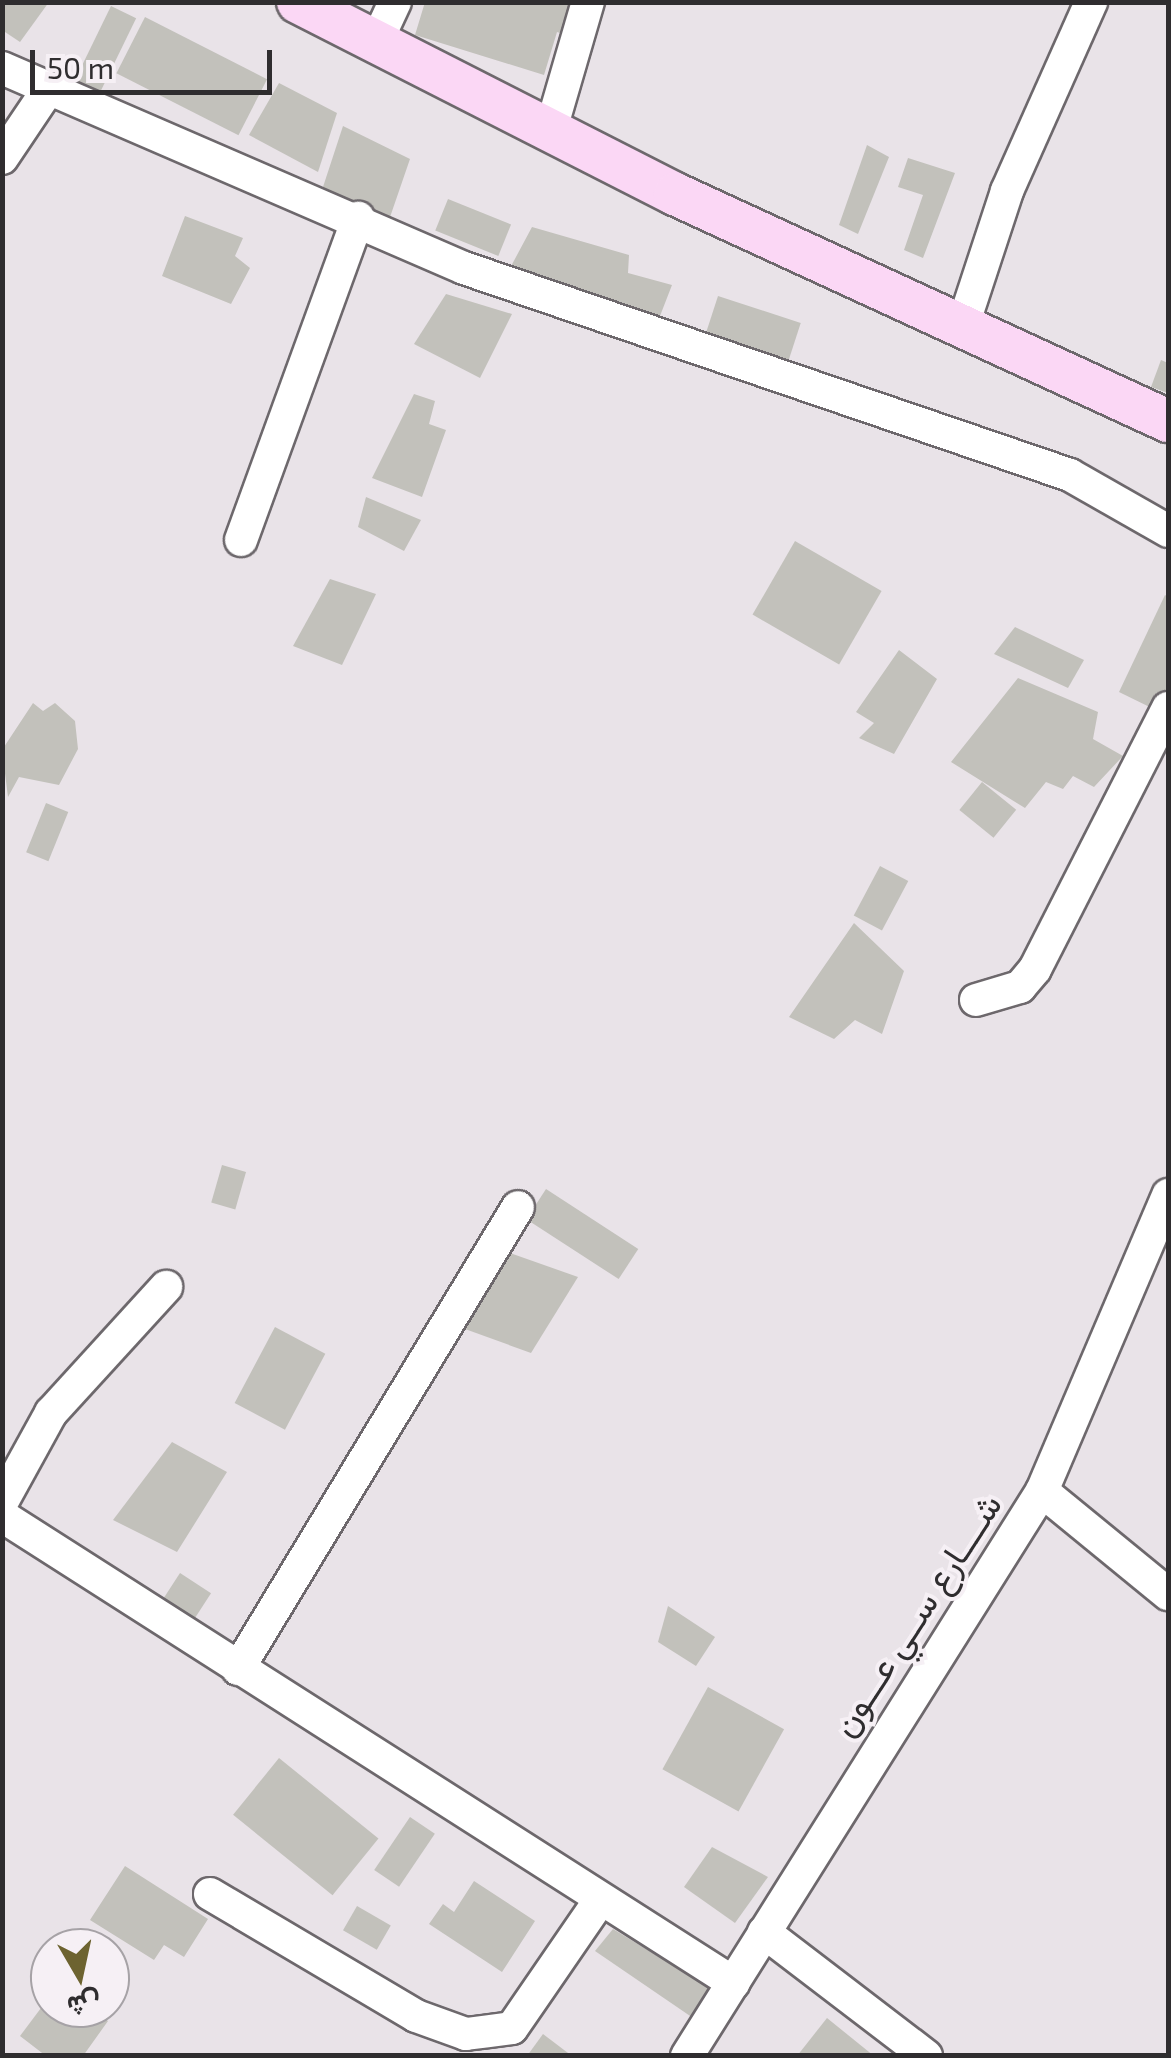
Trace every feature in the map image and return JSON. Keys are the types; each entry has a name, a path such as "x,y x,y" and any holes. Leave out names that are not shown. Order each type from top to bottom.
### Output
{"main road":[{"path":"298,2 375,46 962,328 1168,421"}],"street":[{"path":"375,46 395,2"},
{"path":"551,129 588,2"},
{"path":"962,328 1007,190 1091,2"},
{"path":"2,68 45,94 358,218 464,268 1070,475 1168,531"},
{"path":"2,158 45,94"},
{"path":"241,540 358,218"},
{"path":"976,1000 1020,987 1035,969 1168,708"},
{"name":"شــــارع ســي عـــون","path":"687,2056 1042,1491 1168,1195"},
{"path":"238,1669 518,1207"},
{"path":"2,1502 51,1412 166,1287"},
{"path":"1042,1491 1168,1594"},
{"path":"2,1516 734,1982"},
{"path":"210,1894 416,2016 466,2034 512,2028 600,1900"},
{"path":"764,1932 926,2056"}],"building":[{"path":"2,2 49,2 20,42 2,30"},
{"path":"425,2 584,2 573,37 557,32 544,75 415,35"},
{"path":"111,6 136,18 95,104 69,91"},
{"path":"145,17 267,79 238,135 116,73"},
{"path":"279,83 337,113 318,172 249,135"},
{"path":"343,126 410,159 389,220 321,193"},
{"path":"867,145 889,157 858,234 839,225"},
{"path":"908,158 955,173 923,258 904,250 923,195 898,187"},
{"path":"448,199 511,224 498,256 435,231"},
{"path":"185,216 243,238 235,256 250,268 231,304 162,276"},
{"path":"532,227 629,255 628,273 672,285 660,316 509,270"},
{"path":"446,294 512,314 480,378 414,344"},
{"path":"718,296 801,323 788,361 706,334"},
{"path":"1161,360 1168,363 1168,393 1151,387"},
{"path":"414,394 435,401 429,424 446,430 422,497 372,478"},
{"path":"366,497 421,520 404,551 358,527"},
{"path":"795,541 882,591 839,665 752,615"},
{"path":"330,579 376,594 342,665 293,646"},
{"path":"1165,595 1168,597 1168,716 1119,692"},
{"path":"1015,627 1084,660 1068,688 994,654"},
{"path":"899,650 937,679 894,754 859,738 874,723 856,712"},
{"path":"1018,678 1098,712 1093,739 1123,756 1094,787 1073,776 1063,789 1046,782 1025,808 951,762"},
{"path":"33,703 43,711 55,703 75,721 78,749 59,785 19,777 8,797 2,750"},
{"path":"982,782 1016,810 994,838 959,810"},
{"path":"46,803 68,812 48,861 26,852"},
{"path":"880,866 908,881 882,930 854,915"},
{"path":"854,923 904,971 882,1034 855,1020 834,1039 789,1017"},
{"path":"222,1165 246,1172 235,1209 211,1202"},
{"path":"546,1189 638,1249 619,1279 526,1219"},
{"path":"510,1253 578,1277 531,1353 465,1329"},
{"path":"275,1327 325,1354 285,1430 235,1403"},
{"path":"172,1442 227,1472 177,1552 113,1520"},
{"path":"180,1573 211,1593 193,1622 161,1602"},
{"path":"668,1606 715,1637 696,1666 658,1642"},
{"path":"708,1687 784,1729 739,1811 662,1769"},
{"path":"279,1758 378,1839 333,1895 233,1815"},
{"path":"410,1817 435,1834 399,1887 374,1870"},
{"path":"712,1847 768,1877 735,1923 684,1887"},
{"path":"125,1866 208,1919 184,1957 164,1945 154,1960 130,1945 130,1928 103,1928 90,1920"},
{"path":"474,1881 535,1921 502,1972 429,1924 443,1904 454,1912"},
{"path":"357,1906 391,1926 377,1950 343,1930"},
{"path":"613,1929 717,1992 696,2020 595,1951"},
{"path":"827,2018 874,2056 797,2056"},
{"path":"30,2023 30,2028 103,2028 83,2056 46,2056 20,2036"},
{"path":"543,2034 572,2056 527,2056"}]}
